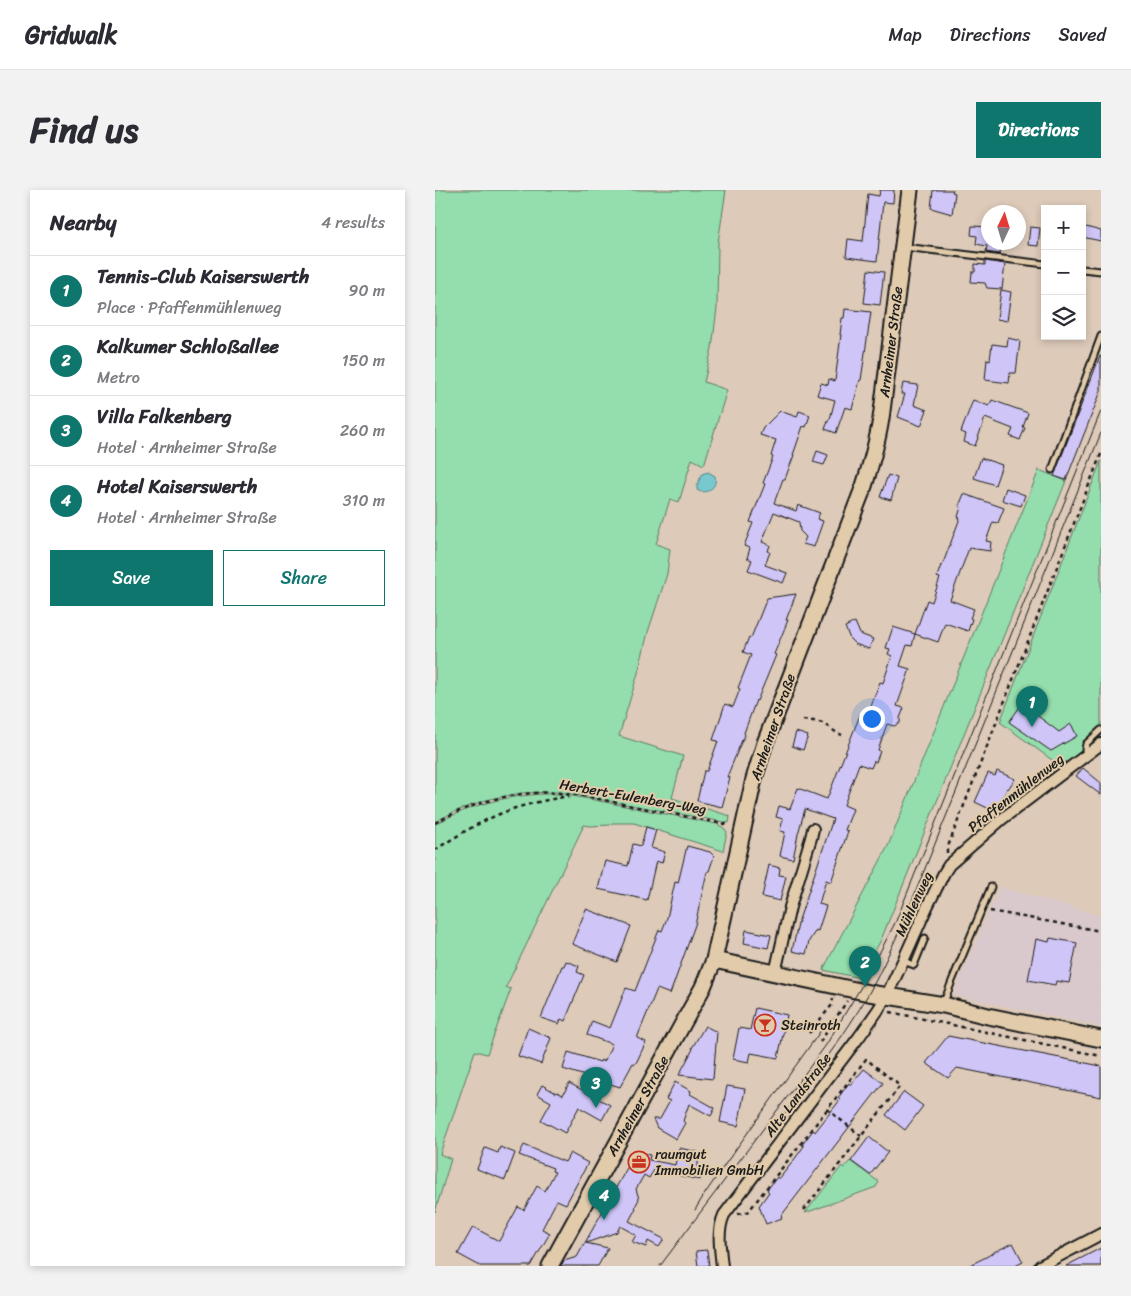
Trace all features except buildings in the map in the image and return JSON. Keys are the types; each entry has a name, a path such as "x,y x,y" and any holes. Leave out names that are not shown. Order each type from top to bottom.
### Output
{"main road":[{"name":"Arnheimer Straße","path":"550,1266 703,987 714,960 753,779 873,458 882,416 911,190"},
{"path":"714,960 855,990 944,1005 1101,1039"}],"street":[{"name":"Pfaffenmühlenweg","path":"949,864 1002,819 1101,744"},
{"path":"775,973 790,907 813,829"},
{"name":"Mühlenweg","path":"887,995 949,864"},
{"name":"Alte Landstraße","path":"722,1266 719,1233 724,1215 854,1044 887,995"},
{"path":"1039,1266 1101,1234"}],"lane":[{"path":"904,247 1041,264"},
{"path":"1086,269 1101,271"},
{"path":"1052,470 1101,336"},
{"path":"1087,755 1085,750 1086,744 1101,730"},
{"path":"944,1005 991,887"},
{"path":"903,961 914,965 925,938"}],"path":[{"name":"Mühlenweg","path":"949,864 947,849 1101,454"},
{"path":"803,720 820,722 842,735"},
{"name":"Herbert-Eulenberg-Weg","path":"435,823 469,807 506,797 544,793 572,795 743,828"},
{"path":"435,850 460,834 501,814 572,795"},
{"path":"981,910 1101,931"},
{"path":"809,1033 832,1004 836,986"},
{"path":"821,1042 855,990"},
{"path":"878,1010 1101,1056"},
{"path":"733,1215 748,1212 866,1059 900,1086 804,1210"},
{"path":"827,1109 861,1136"}],"shaded area":[{"path":"1000,887 1101,916 1101,1027 953,995"}],"green space":[{"path":"435,190 726,190 718,243 717,308 712,348 704,382 727,390 704,465 692,459 679,502 670,499 656,544 670,549 667,574 648,632 619,736 683,756 672,798 730,816 729,823 559,792 521,793 486,800 454,812 435,822"},
{"path":"1101,461 1101,740 1063,768 1000,722"},
{"path":"1039,470 1066,481 881,940 860,978 823,970 888,846"},
{"path":"544,794 584,798 717,824 727,832 723,851 634,823 584,825 506,987 511,989 487,1054 475,1051 440,1154 451,1159 435,1212 435,824 474,807 501,799"},
{"path":"850,1161 879,1182 876,1187 805,1213 842,1166 844,1168"}],"water":[{"path":"708,472 715,476 715,484 711,489 700,492 697,490 697,486 702,474"}],"tram line":[{"path":"660,1266 826,1045 867,977 896,921 1101,411"},
{"path":"785,1113 850,1024 887,958 903,923 1101,433"},
{"path":"695,1210 726,1163 822,1029"}],"place":[{"name":"Tennis-Club Kaiserswerth","path":"1032,727"},
{"name":"Kalkumer Schloßallee","path":"865,987"},
{"name":"Steinroth","path":"765,1025"},
{"name":"Villa Falkenberg","path":"596,1108"},
{"name":"raumgut Immobilien GmbH","path":"639,1162"},
{"name":"Hotel Kaiserswerth","path":"604,1220"}]}
